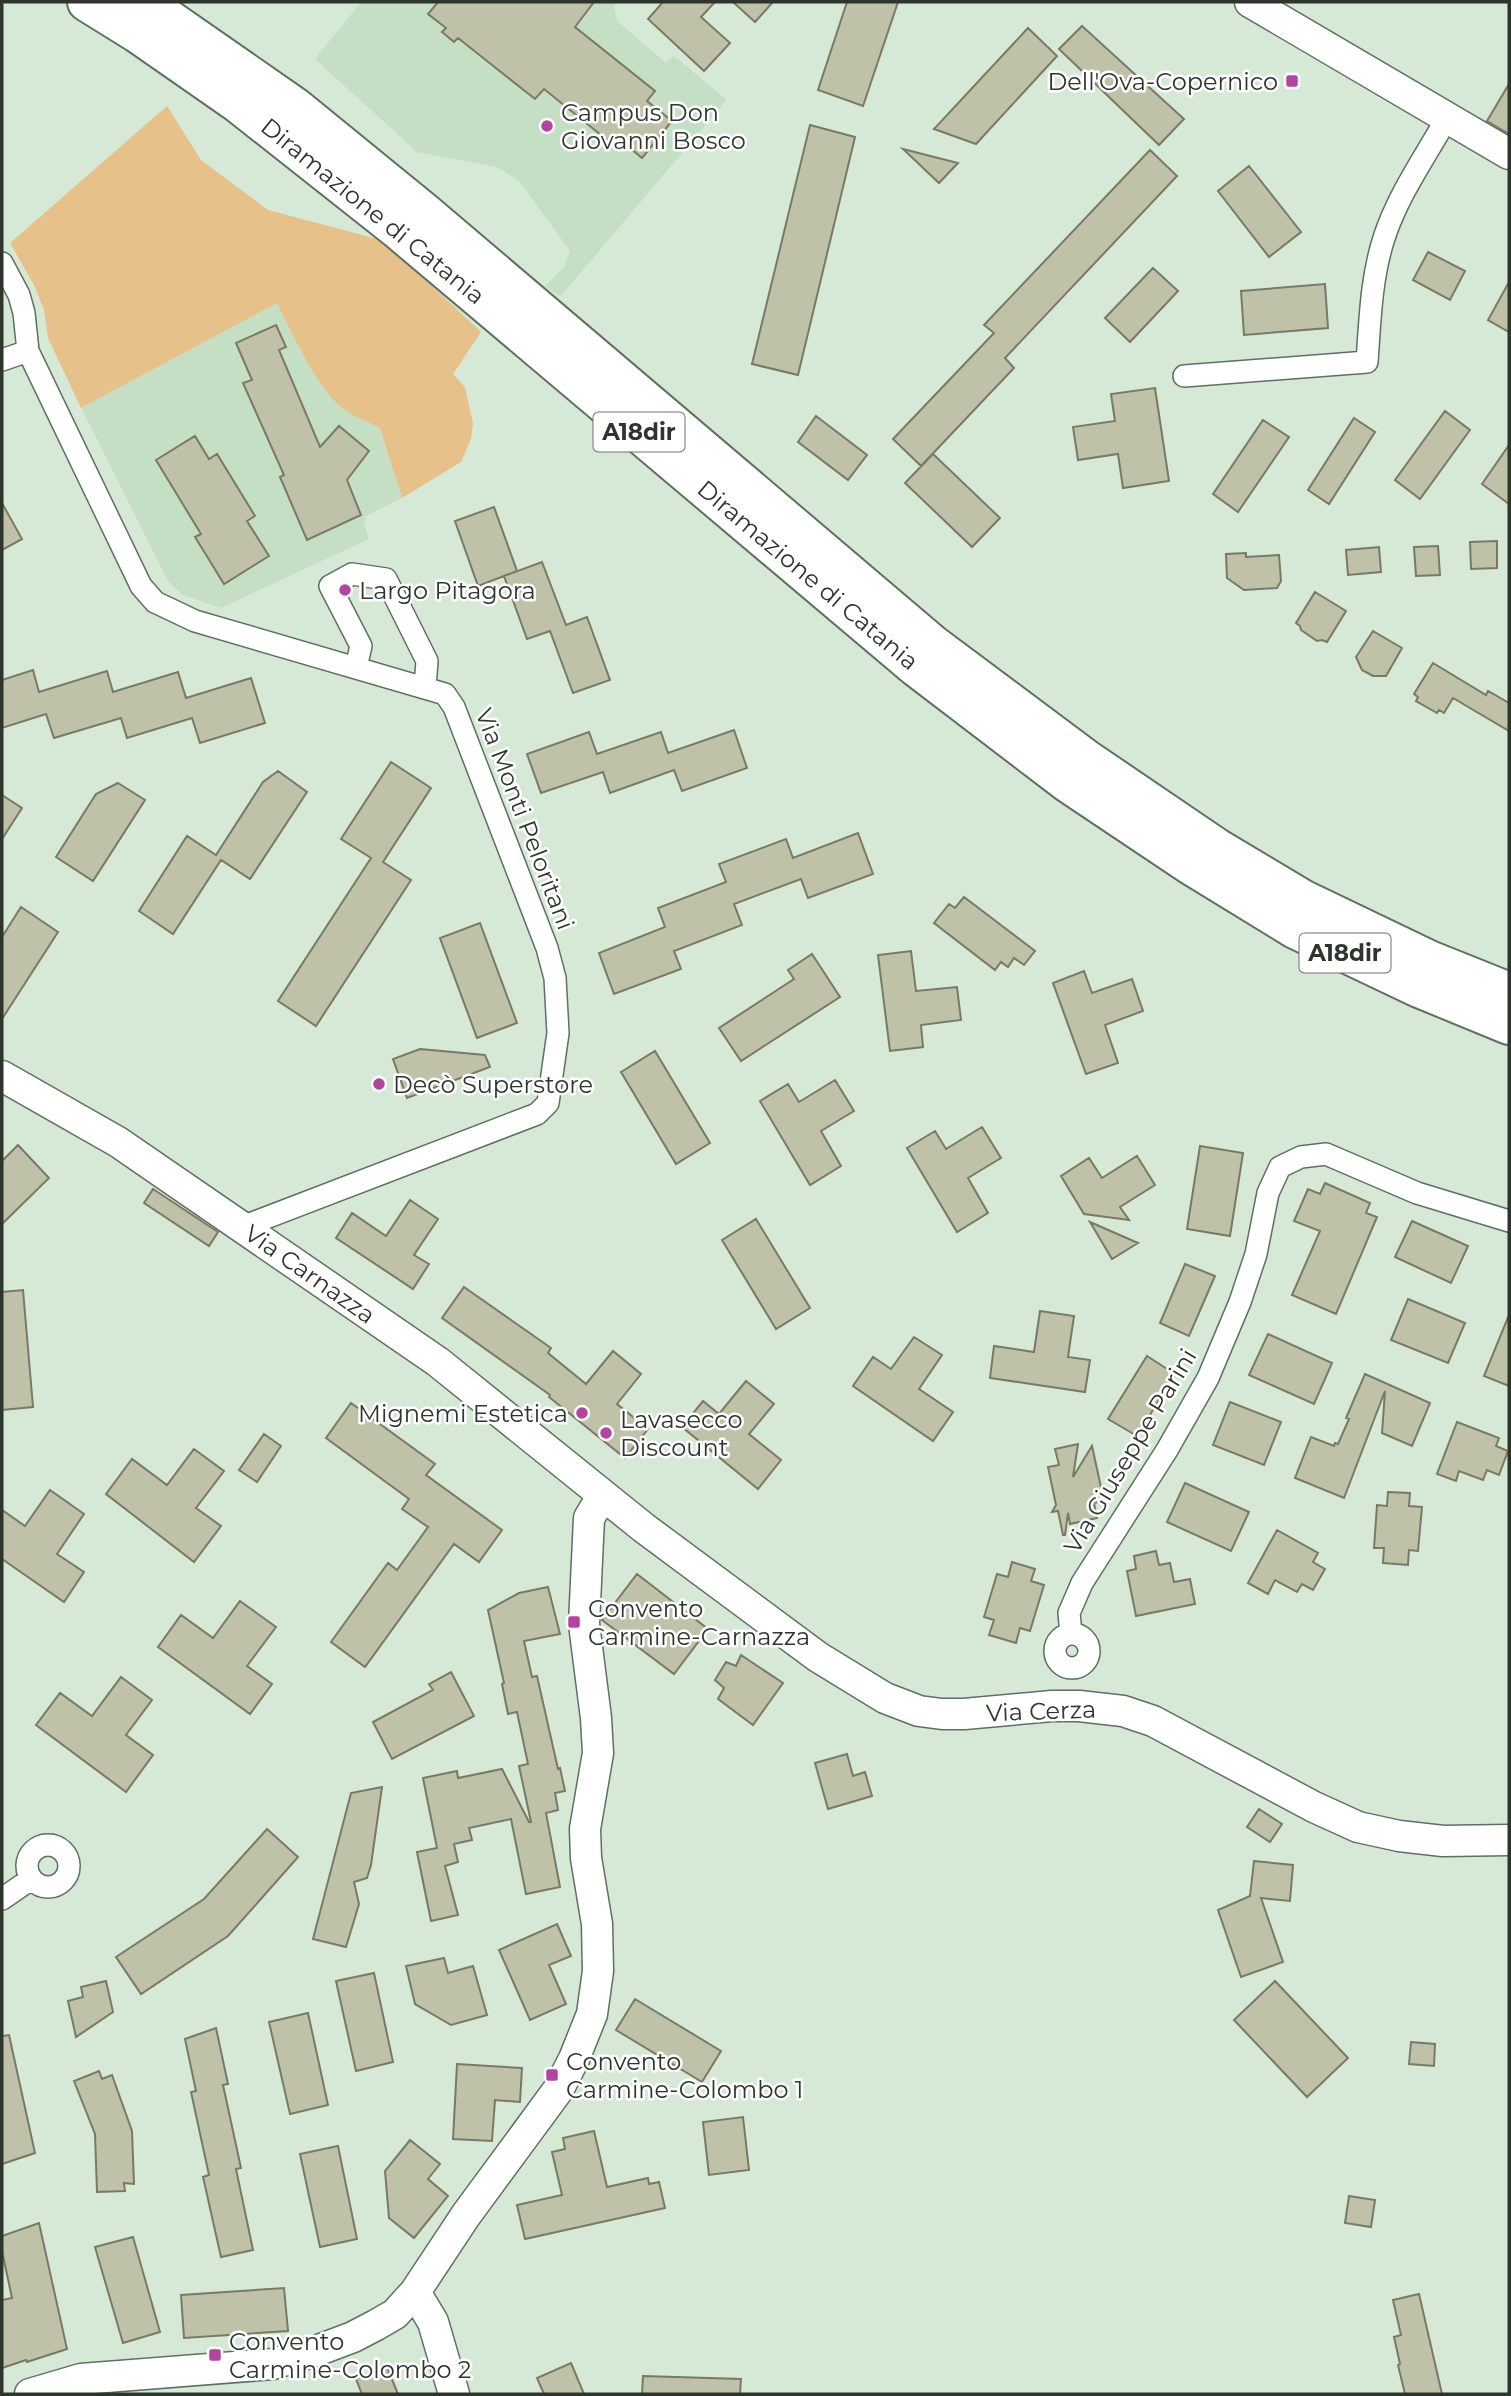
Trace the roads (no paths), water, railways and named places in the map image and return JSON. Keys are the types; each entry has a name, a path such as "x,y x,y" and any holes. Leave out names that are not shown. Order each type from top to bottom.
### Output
{"highway":[{"name":"Diramazione di Catania","path":"87,2 137,33 239,104 396,228 916,667 1068,783 1189,864 1295,929 1419,988 1509,1025"},
{"name":"Diramazione di Catania","path":"144,2 295,107 435,220 932,644 1086,759 1217,848 1304,900 1429,960 1509,992"},
{"path":"174,2 295,107"}],"main road":[{"path":"1250,2 1509,154"},
{"name":"Via Carnazza","path":"2,1076 118,1142 438,1362 644,1528"},
{"path":"30,2394 81,2379 273,2364 353,2337 376,2325 395,2314 415,2292 466,2215 558,2090 592,2014 598,1971 595,1902 586,1858 585,1829 598,1753 584,1624 589,1518 603,1495"},
{"name":"Via Cerza","path":"644,1528 854,1681 885,1698 919,1711 964,1714 1052,1706 1123,1711 1153,1721 1314,1807 1358,1827 1399,1836 1443,1841 1509,1840"},
{"path":"415,2292 433,2322 454,2394"}],"street":[{"path":"1184,376 1367,362 1373,290 1383,240 1395,209 1447,118"},
{"name":"Via Monti Peloritani","path":"2,263 19,295 28,351 141,586 155,602 195,621 445,694 454,706 547,948 555,978 558,1032 548,1103 537,1114 242,1227"},
{"path":"2,360 28,351"},
{"path":"356,667 361,646 330,586 352,574 386,579 427,661 425,687"},
{"name":"Via Giuseppe Parini","path":"1071,1634 1069,1613 1082,1583 1167,1450 1208,1378 1248,1278 1256,1254 1268,1193 1280,1167 1301,1157 1326,1154 1417,1193 1509,1221"},
{"path":"2,1899 31,1879"}],"place":[{"name":"Dell'Ova-Copernico","path":"1292,81"},
{"name":"Campus Don Giovanni Bosco","path":"547,126"},
{"name":"Largo Pitagora","path":"345,590"},
{"name":"Decò Superstore","path":"379,1084"},
{"name":"Mignemi Estetica","path":"582,1413"},
{"name":"Lavasecco Discount","path":"606,1433"},
{"name":"Convento Carmine-Carnazza","path":"574,1622"},
{"name":"Convento Carmine-Colombo 1","path":"552,2075"},
{"name":"Convento Carmine-Colombo 2","path":"215,2355"}]}
